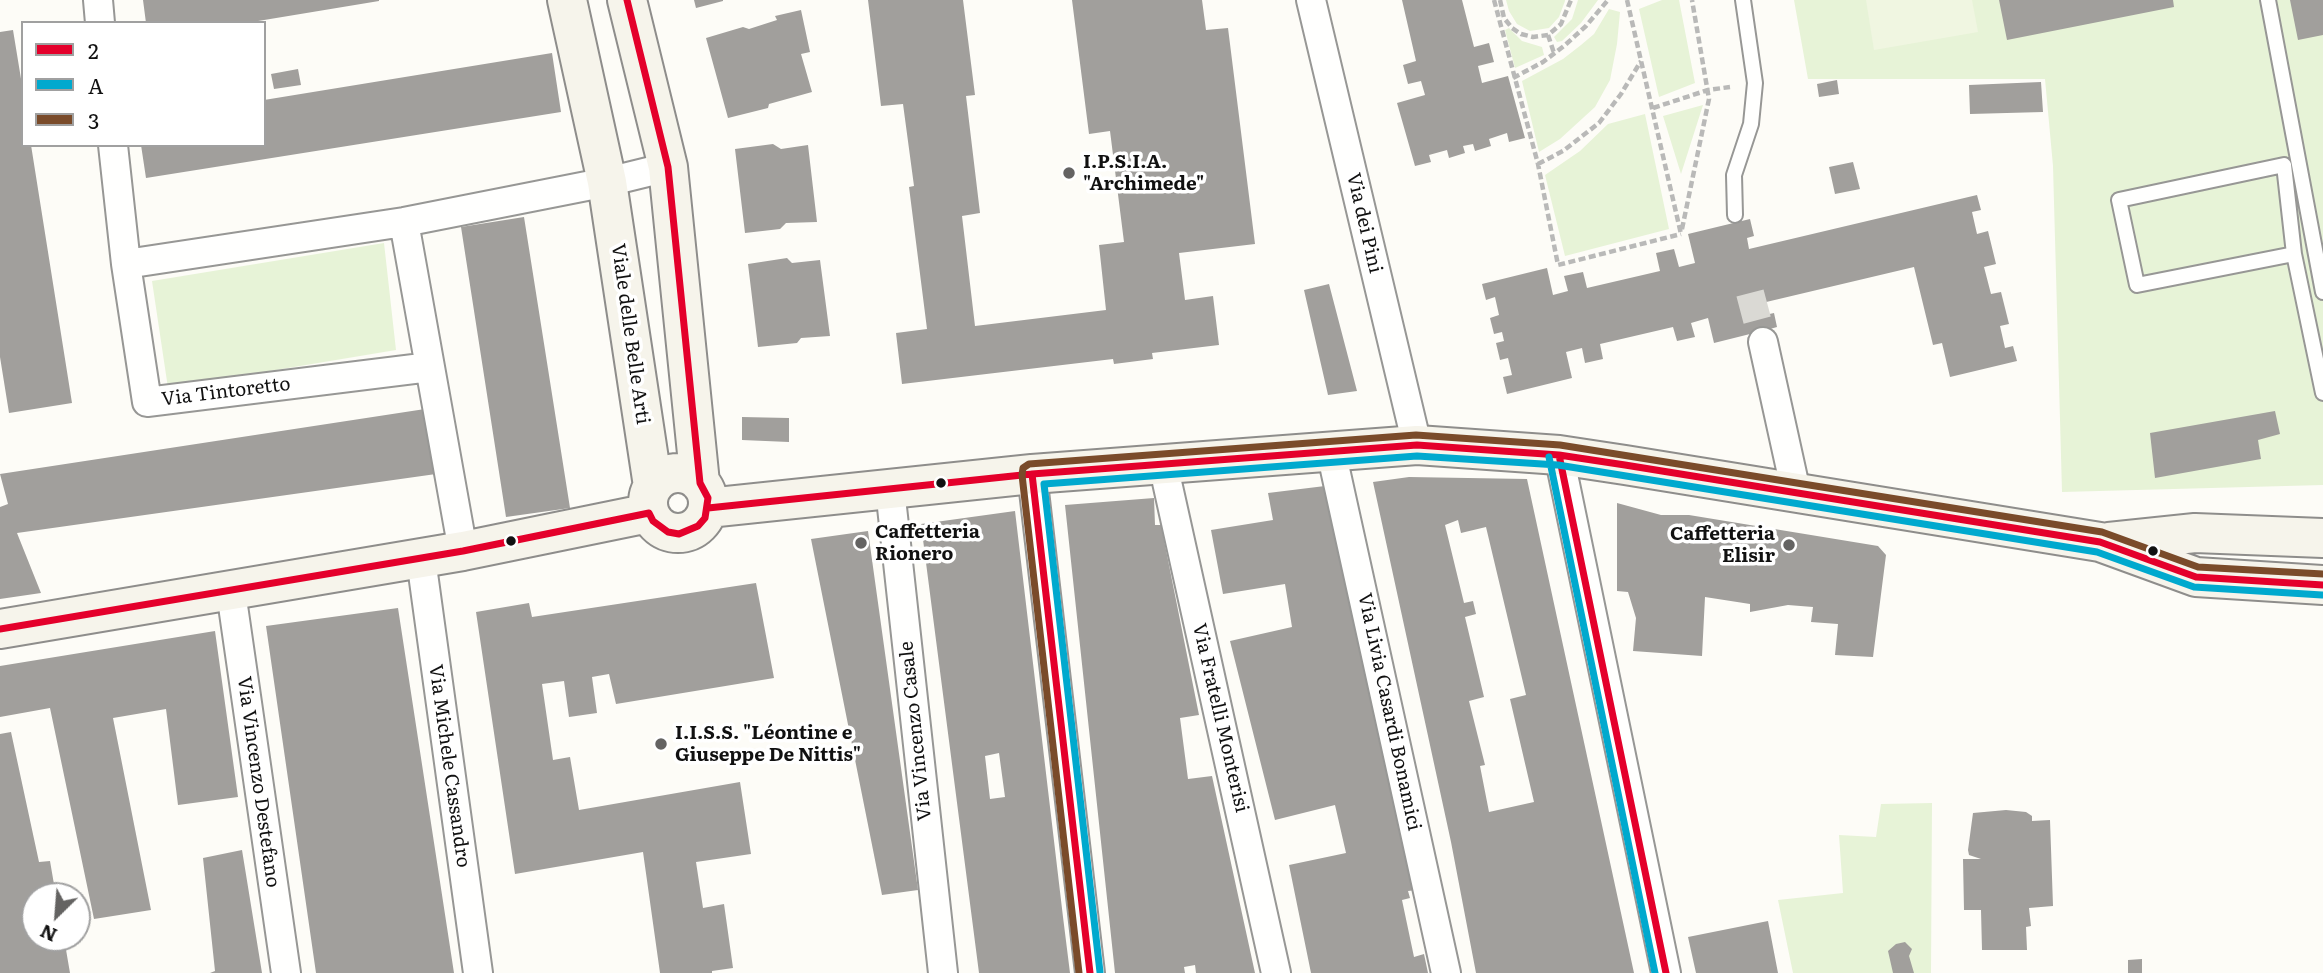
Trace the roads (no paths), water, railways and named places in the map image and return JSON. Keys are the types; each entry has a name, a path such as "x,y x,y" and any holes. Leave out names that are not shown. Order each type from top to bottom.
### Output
{"street":[{"path":"98,0 100,21"},
{"name":"Viale delle Belle Arti","path":"567,0 607,182 651,499"},
{"path":"627,0 668,167 705,518 689,531 679,534 668,532 660,527 651,499"},
{"name":"Via dei Pini","path":"1311,0 1417,445"},
{"path":"113,147 126,264 404,222 607,182 668,167"},
{"path":"404,222 463,551"},
{"name":"Via Tintoretto","path":"126,264 147,402 430,367"},
{"path":"1763,342 1796,492"},
{"path":"704,495 890,489 1032,474 1417,445 1559,455 2100,542 2196,577 2323,585"},
{"name":"Via Livia Casardi Bonamici","path":"1331,451 1446,973"},
{"path":"1559,455 1666,973"},
{"name":"Via Fratelli Monterisi","path":"1163,464 1276,973"},
{"path":"0,629 463,551 651,499 668,474 689,474 704,495"},
{"path":"1032,474 1090,973"},
{"name":"Via Vincenzo Casale","path":"890,489 943,973"},
{"path":"2100,542 2195,533 2323,538"},
{"name":"Via Michele Cassandro","path":"421,559 478,973"},
{"name":"Via Vincenzo Destefano","path":"231,592 286,973"}],"lane":[{"path":"1735,215 1734,176 1751,124 1755,83 1743,0"},
{"path":"2268,0 2323,292"},
{"path":"2294,254 2137,285 2119,200 2284,165 2294,254 2323,393"}],"tunnel":[{"path":"1750,293 1763,342"}],"place":[{"name":"I.P.S.I.A. \"Archimede\"","path":"1069,173"},
{"name":"Caffetteria Rionero","path":"861,543"},
{"name":"Caffetteria Elisir","path":"1789,545"},
{"name":"I.I.S.S. \"Léontine e Giuseppe De Nittis\"","path":"661,744"}]}
